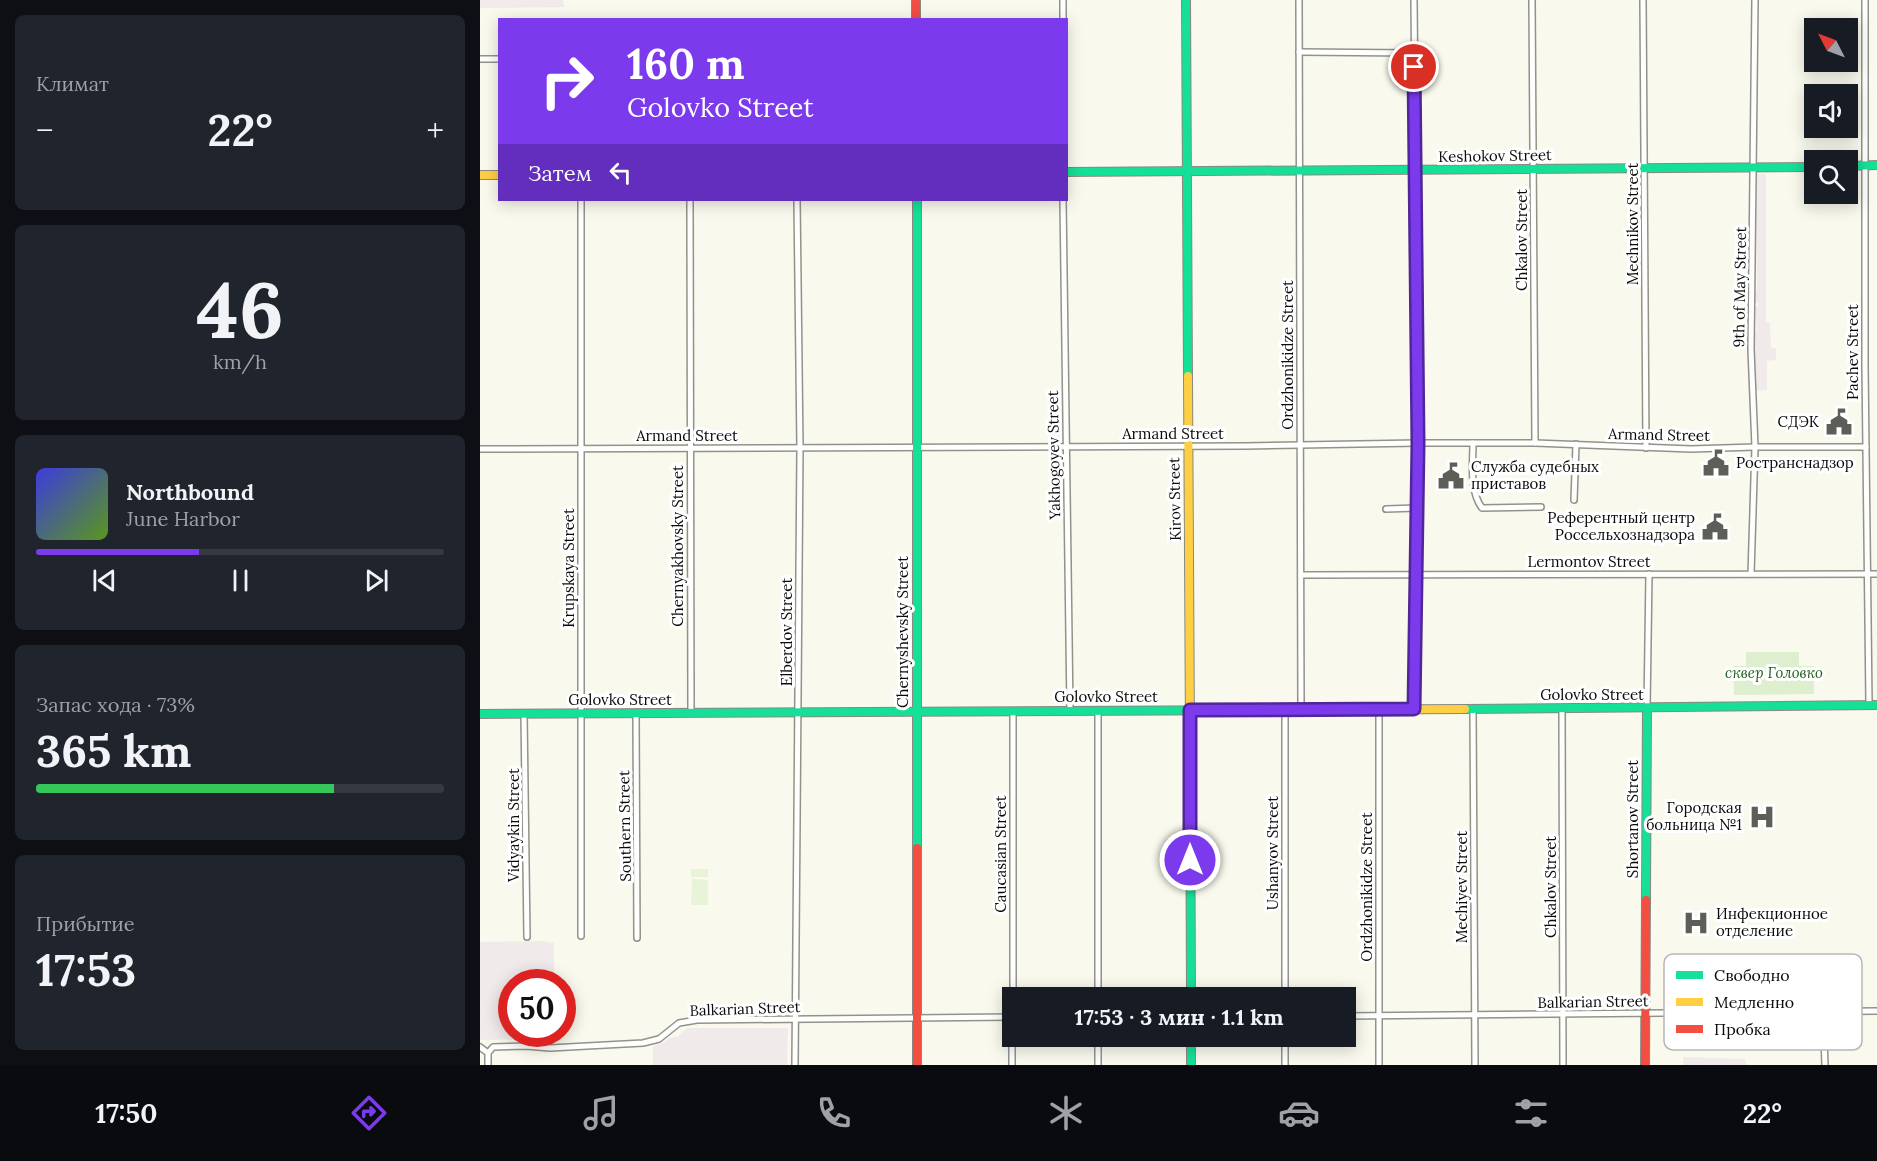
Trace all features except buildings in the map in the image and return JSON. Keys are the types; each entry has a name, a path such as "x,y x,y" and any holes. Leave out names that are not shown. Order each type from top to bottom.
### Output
{"street":[{"path":"916,0 916,18"},
{"path":"1063,0 1063,18"},
{"name":"Kirov Street","path":"1186,0 1191,987"},
{"name":"Ordzhonikidze Street","path":"1299,0 1301,709"},
{"path":"1414,0 1418,443 1414,709"},
{"name":"Chkalov Street","path":"1532,0 1535,443"},
{"name":"Mechnikov Street","path":"1643,0 1646,448"},
{"name":"9th of May Street","path":"1752,574 1755,447 1751,349 1755,0"},
{"name":"Pachev Street","path":"1865,0 1867,574 1873,705"},
{"path":"1299,52 1414,53"},
{"path":"480,59 498,59"},
{"path":"1858,166 1877,165"},
{"name":"Keshokov Street","path":"1068,172 1804,167"},
{"path":"480,175 498,175"},
{"name":"Krupskaya Street","path":"581,201 581,936"},
{"name":"Chernyakhovsky Street","path":"690,201 691,713"},
{"name":"Elberdov Street","path":"795,1065 800,448 797,201"},
{"name":"Chernyshevsky Street","path":"917,201 917,1065"},
{"name":"Yakhogoyev Street","path":"1063,201 1070,711"},
{"name":"Armand Street","path":"480,449 1418,443 1535,443 1691,449 1866,447"},
{"path":"1473,443 1473,482 1476,497 1482,507 1541,507"},
{"path":"1574,500 1576,444"},
{"path":"1386,509 1417,508"},
{"name":"Shortanov Street","path":"1645,1065 1648,574"},
{"name":"Lermontov Street","path":"1301,575 1877,574"},
{"name":"Golovko Street","path":"480,714 1873,705"},
{"name":"Chkalov Street","path":"1562,708 1563,1065"},
{"name":"Ordzhonikidze Street","path":"1379,709 1379,1065"},
{"name":"Mechiyev Street","path":"1473,709 1475,1065"},
{"name":"Ushanyov Street","path":"1285,710 1285,987"},
{"name":"Caucasian Street","path":"1012,987 1013,711"},
{"path":"1098,711 1098,987"},
{"name":"Southern Street","path":"636,713 637,938"},
{"name":"Vidyaykin Street","path":"524,714 526,937"},
{"name":"Balkarian Street","path":"1356,1016 1664,1013"},
{"name":"Balkarian Street","path":"488,1053 493,1047 550,1048 654,1042 679,1023 697,1020 1002,1017"},
{"path":"480,1047 488,1053 488,1065"},
{"path":"1012,1047 1012,1065"},
{"path":"1098,1047 1098,1065"},
{"path":"1191,1047 1191,1065"},
{"path":"1286,1047 1286,1065"},
{"path":"1824,1050 1825,1065"}],"shaded area":[{"path":"480,0 563,0 564,7 480,8"},
{"path":"1756,174 1766,174 1766,322 1770,323 1771,348 1776,348 1776,360 1767,361 1767,390 1754,391 1755,331 1757,331 1755,307 1758,307 1758,303 1755,303 1755,290 1757,290"},
{"path":"543,941 554,943 554,969 498,969 498,1040 480,1040 480,942"},
{"path":"687,1028 788,1028 787,1065 653,1065 653,1046 678,1036"},
{"path":"1683,1057 1745,1059 1746,1065 1683,1065"}],"green space":[{"name":"сквер Головко","path":"1746,652 1799,652 1799,666 1814,666 1814,694 1734,695 1733,666 1746,666"},
{"path":"691,869 708,869 708,877 691,877"},
{"path":"692,879 708,880 708,905 691,905"}],"traffic: fast":[{"path":"1186,0 1188,376"},
{"path":"1858,166 1877,165"},
{"path":"1068,172 1804,167"},
{"path":"917,201 917,848"},
{"path":"1465,709 1877,705"},
{"path":"1646,900 1647,708"},
{"path":"480,714 1269,710"},
{"path":"1190,737 1191,987"},
{"path":"1191,1047 1191,1065"}],"traffic: slow":[{"path":"480,175 498,175"},
{"path":"1188,376 1190,737"},
{"path":"1269,710 1465,709"}],"traffic: jam":[{"path":"916,0 916,18"},
{"path":"917,848 917,1065"},
{"path":"1645,1065 1646,900"}],"place":[{"name":"СДЭК","path":"1839,422"},
{"name":"Ространснадзор","path":"1716,463"},
{"name":"Служба судебных приставов","path":"1451,476"},
{"name":"Референтный центр Россельхознадзора","path":"1715,527"},
{"name":"Городская больница №1","path":"1762,817"},
{"name":"Инфекционное отделение","path":"1696,923"}],"route":[{"path":"1190,860 1190,710 1414,709 1418,443 1414,67"}]}
